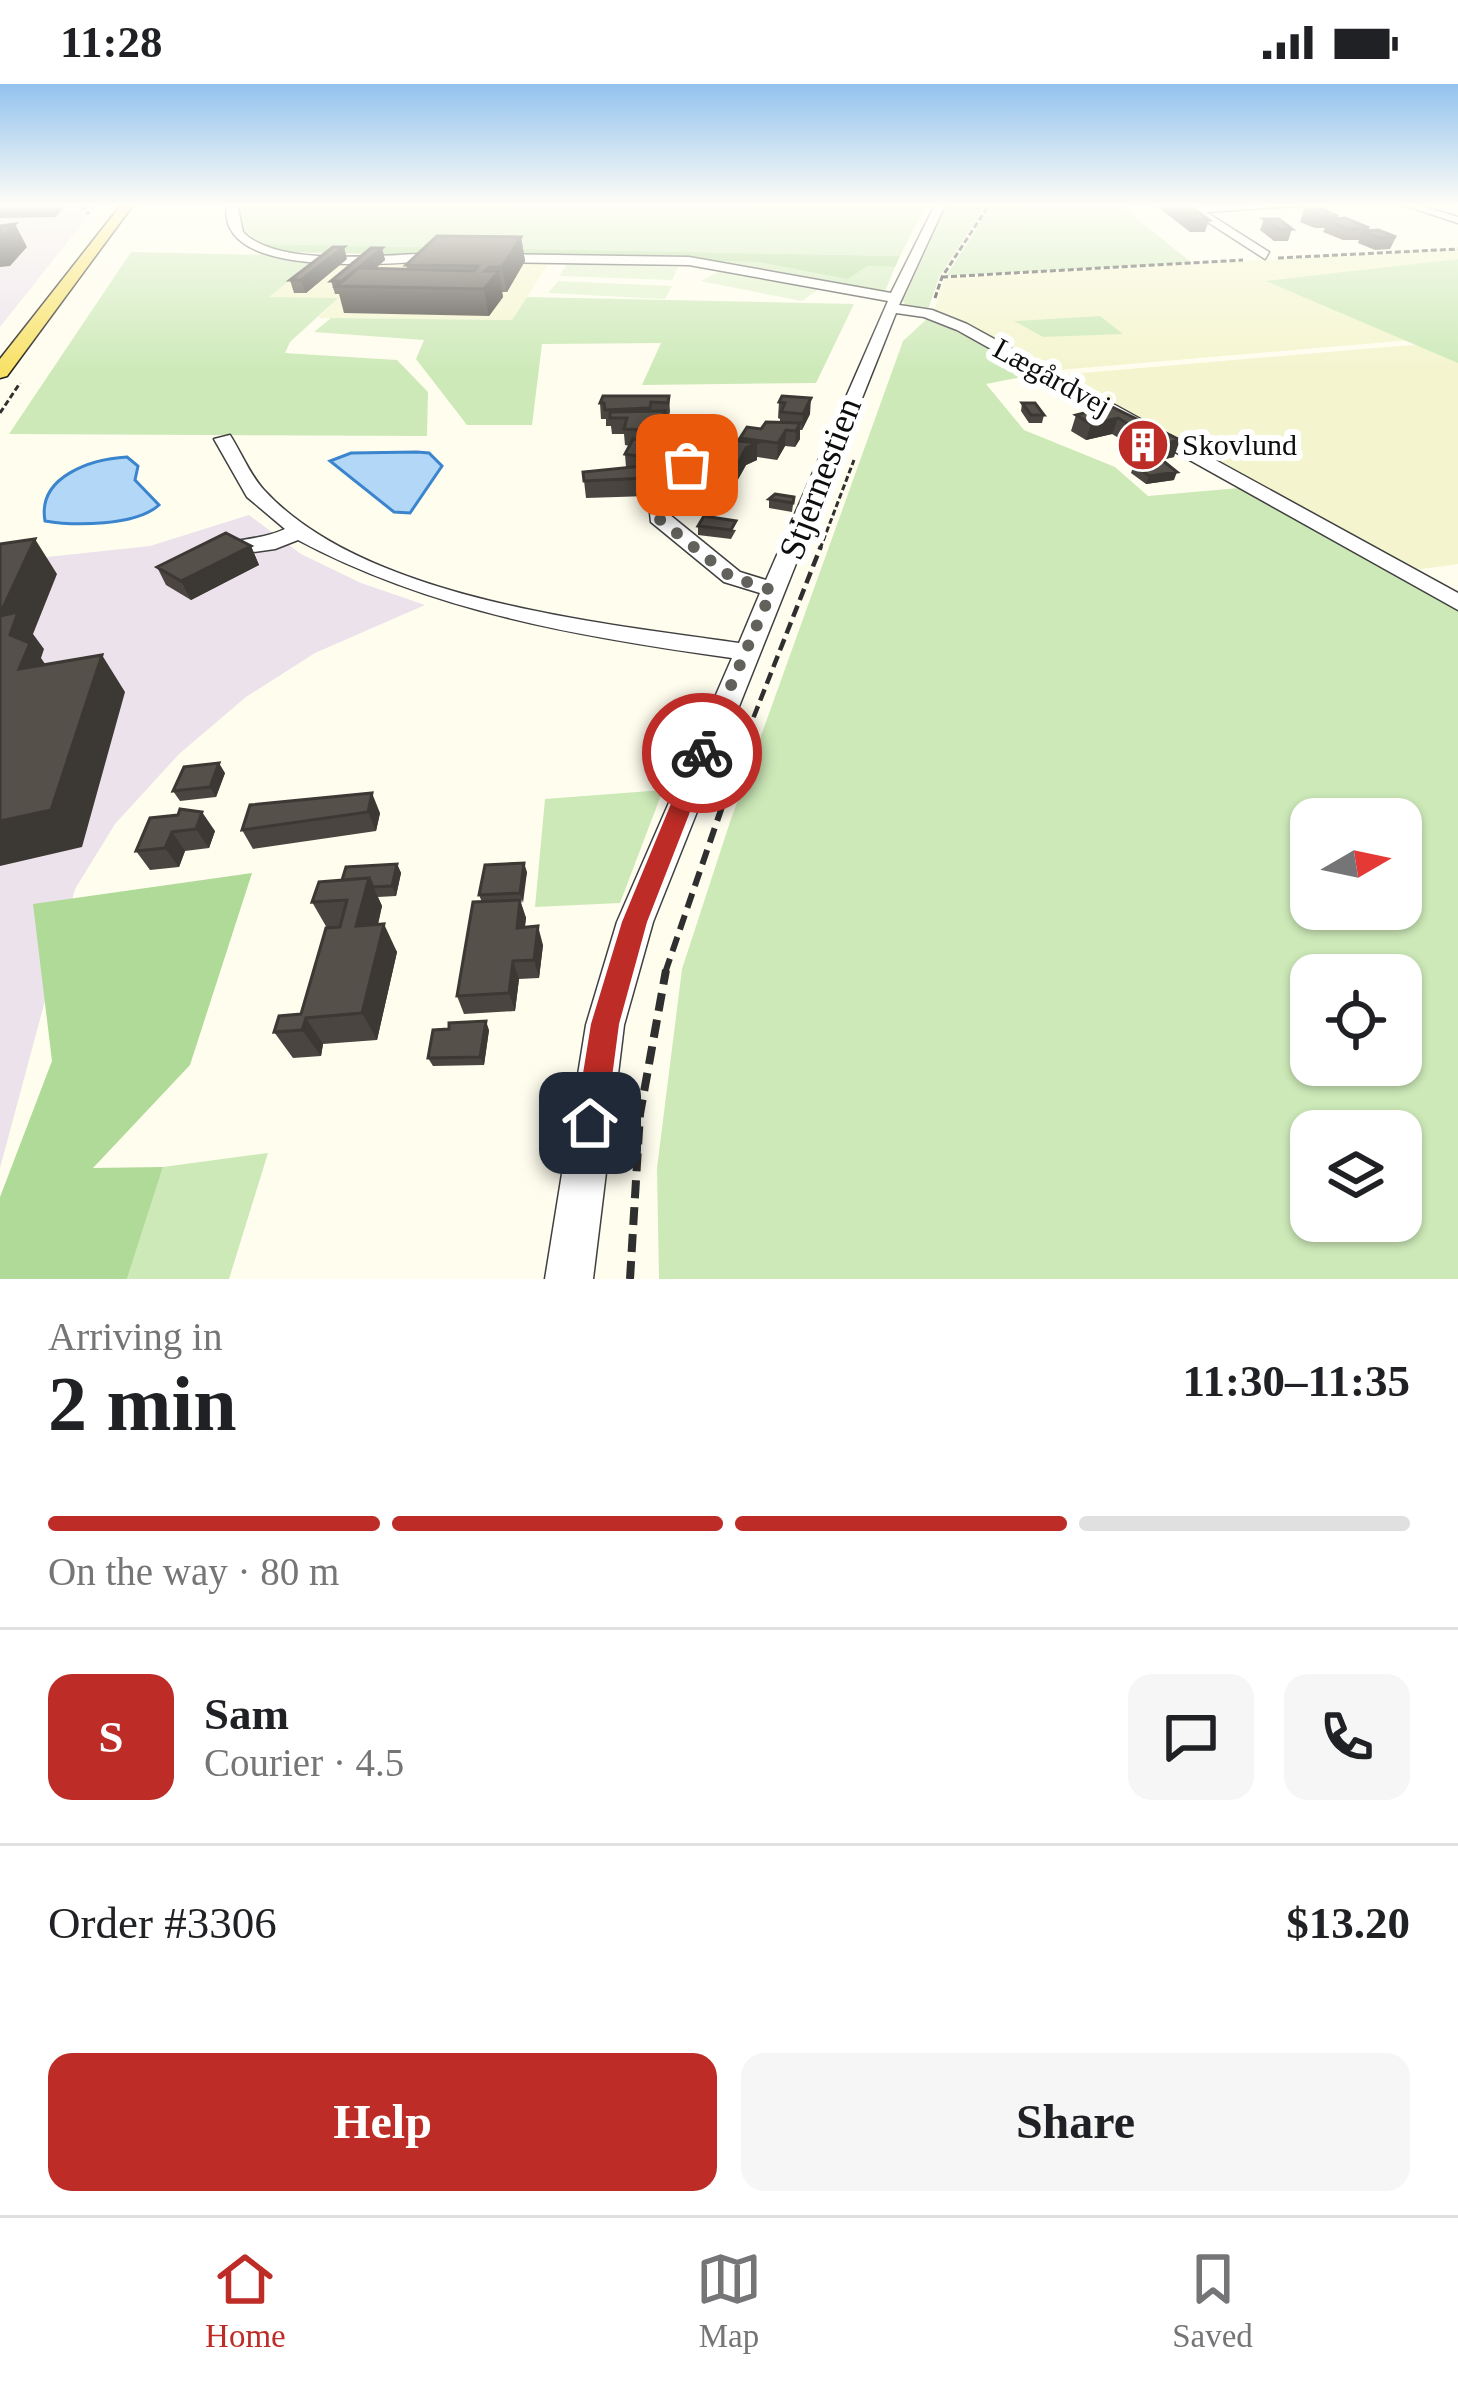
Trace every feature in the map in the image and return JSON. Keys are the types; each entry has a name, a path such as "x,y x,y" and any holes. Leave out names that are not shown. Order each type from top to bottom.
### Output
{"main road":[{"path":"0,372 82,261"}],"street":[{"name":"Lægårdvej","path":"677,261 894,303 962,327 1458,603"},
{"path":"569,1279 605,1024 634,922 914,261"},
{"path":"715,427 659,504 658,518 731,577 772,590"},
{"path":"223,439 247,488 297,532 336,556 459,599 745,652"},
{"path":"178,565 236,544 275,542 297,532"}],"path":[{"path":"927,314 953,261"},
{"path":"942,278 1237,261"},
{"name":"Stjernestien","path":"629,1279 649,1066 670,954 862,440"}],"shaded area":[{"path":"0,261 53,261 0,327"},
{"path":"249,515 301,554 361,583 425,605 315,653 246,697 179,754 115,824 75,889 0,1168 0,562 150,546"}],"green space":[{"path":"125,261 314,261 269,297 338,298 290,342 285,353 397,360 428,392 427,436 9,434"},
{"path":"314,261 551,261 512,320 318,318 337,298 267,298"},
{"path":"699,261 898,261 895,267 867,266 848,279 758,262"},
{"path":"707,261 758,262 847,278 867,266 895,267 884,294"},
{"path":"921,261 950,261 928,310 906,306 903,301"},
{"path":"956,261 1192,263 946,276"},
{"path":"1249,261 1458,261 1458,336 1047,371 934,312 944,278"},
{"path":"1458,261 1458,363 1266,281"},
{"path":"568,263 678,267 672,280 559,276"},
{"path":"720,271 819,289 802,301 700,281"},
{"path":"558,281 672,286 665,299 548,293"},
{"path":"527,297 854,304 816,383 642,385 661,343 542,344 532,425 467,425 416,359 424,340 314,332 331,318 512,320"},
{"path":"1100,316 1123,334 1043,337 1014,321"},
{"path":"929,317 1037,374 986,384 1024,430 1115,467 1148,496 1239,488 1458,610 1458,1279 659,1279 657,1168 682,969 903,341"},
{"path":"1458,341 1458,564 1415,570 1059,375"},
{"path":"663,790 620,903 535,907 545,799"},
{"path":"252,873 190,1065 93,1168 163,1167 127,1279 0,1279 0,1197 52,1061 33,904"},
{"path":"268,1153 229,1279 127,1279 163,1167"}],"water":[{"path":"351,453 429,453 442,466 410,513 394,512 330,461"},
{"path":"127,457 138,466 135,480 159,505 120,521 45,521 45,505 58,482 84,466"}],"building":[{"path":"315,261 326,261 301,280 290,280"},
{"path":"356,261 367,261 343,281 331,281"},
{"path":"411,261 506,261 502,267 485,271 499,271 484,289 336,286 358,268 474,271 478,266 406,265"},
{"path":"603,396 669,396 668,403 651,402 650,408 605,410 600,403"},
{"path":"782,396 811,398 803,414 781,412"},
{"path":"1022,403 1035,403 1044,415 1031,415"},
{"path":"1104,403 1180,440 1145,448 1128,438 1145,434 1118,418 1091,424 1076,415 1100,409 1093,405"},
{"path":"665,411 663,418 653,418 650,430 624,429 627,418 610,418 610,412"},
{"path":"766,422 800,423 796,431 786,430 778,443 740,438 747,427 761,429"},
{"path":"633,439 662,442 650,458 625,454"},
{"path":"721,439 757,443 746,448 737,466 709,462"},
{"path":"1162,460 1177,472 1149,476 1134,464"},
{"path":"652,465 654,473 646,474 647,478 584,481 583,472"},
{"path":"694,467 732,472 715,498 680,489"},
{"path":"775,494 794,497 793,503 769,499"},
{"path":"704,516 736,521 731,530 698,526"},
{"path":"226,533 251,546 181,581 157,567"},
{"path":"35,539 0,614 0,544"},
{"path":"18,612 10,635 30,643 19,669 102,655 51,810 0,821 0,616"},
{"path":"219,763 210,787 173,791 184,767"},
{"path":"372,793 368,812 242,830 250,805"},
{"path":"180,809 202,812 196,829 172,832 165,848 136,851 150,818 178,815"},
{"path":"524,863 520,893 479,895 485,865"},
{"path":"397,864 392,886 373,887 369,878 342,880 346,867"},
{"path":"369,878 356,926 384,924 362,1013 306,1018 302,1030 274,1032 279,1016 301,1014 326,928 340,927 347,900 312,902 319,882"},
{"path":"520,900 517,928 538,926 534,960 513,961 509,993 457,996 473,902"},
{"path":"486,1021 480,1057 428,1058 433,1030 449,1029 449,1023"}],"way so far":[{"path":"687,465 659,504 658,518 731,577 772,590 702,753"}],"place":[{"name":"Skovlund","path":"1143,445"}],"route":[{"path":"590,1123 605,1024 634,922 702,753"}]}
